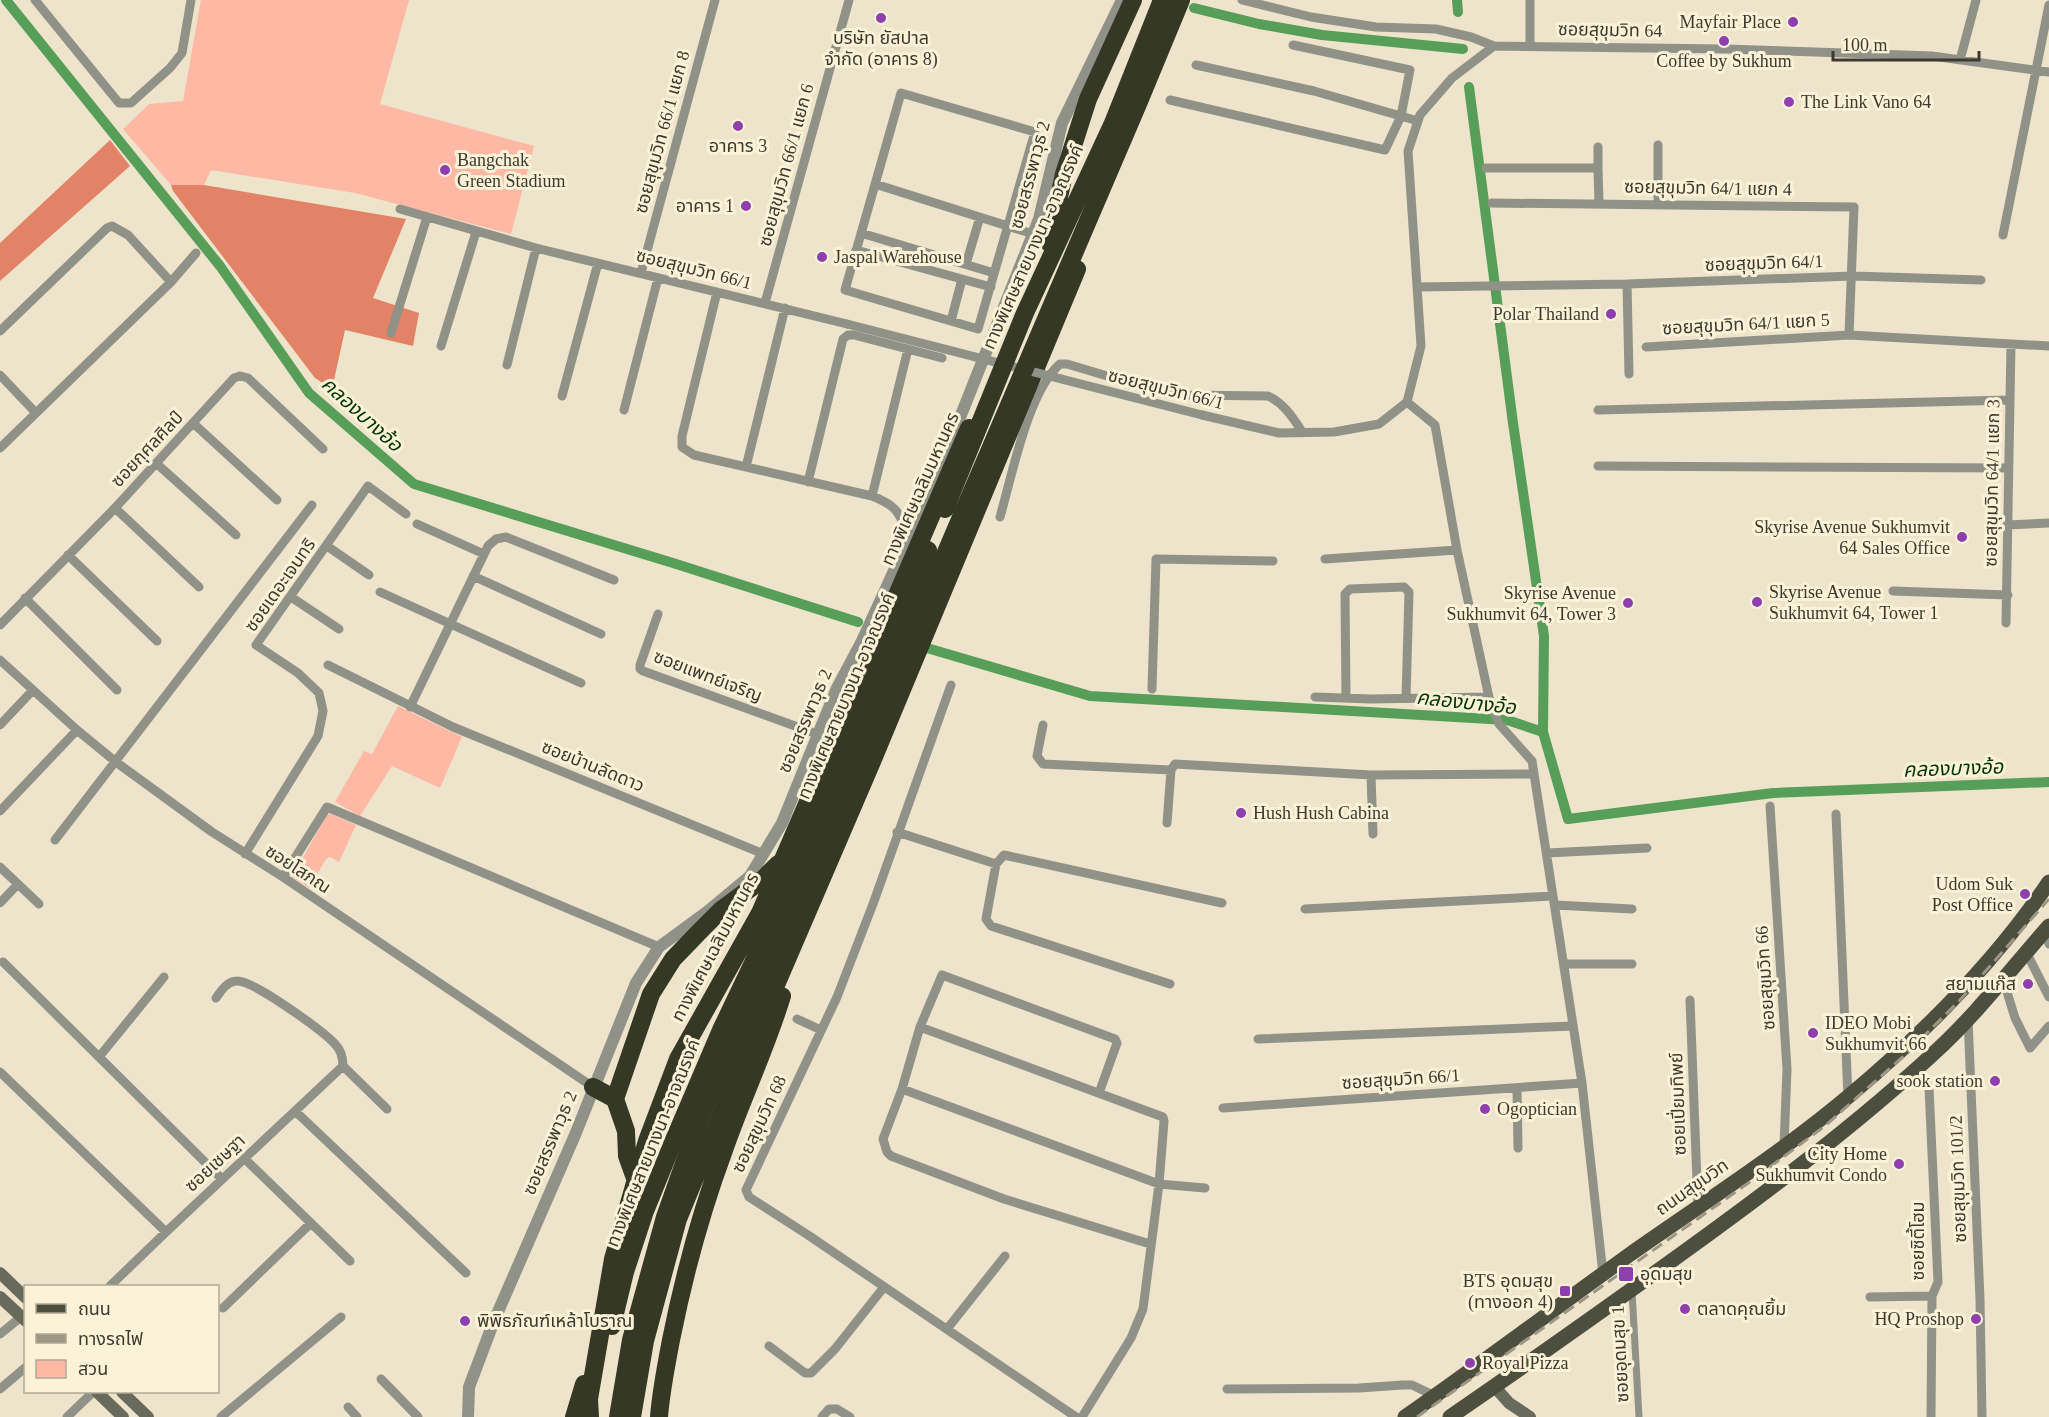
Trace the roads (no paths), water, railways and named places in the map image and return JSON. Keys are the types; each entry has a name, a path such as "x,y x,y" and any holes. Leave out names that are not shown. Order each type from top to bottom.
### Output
{"highway":[{"path":"1044,271 1064,174 1081,120 1088,99 1133,0"},
{"name":"ทางพิเศษสายบางนา-อาจณรงค์","path":"597,1417 610,1338 625,1272 645,1211 713,1048 774,919 867,704 974,435 1044,271 1113,123 1162,0"},
{"name":"ทางพิเศษเฉลิมมหานคร","path":"600,1332 613,1259 647,1141 678,1059 760,913 928,520 1046,256 1107,127 1162,0"},
{"name":"ทางพิเศษสายบางนา-อาจณรงค์","path":"618,1417 631,1340 647,1278 699,1121 768,969 1181,0"},
{"path":"632,1417 645,1341 678,1218 1191,0"},
{"path":"636,1181 627,1156 626,1131 615,1099 651,994 674,959 721,910 763,879 785,855"},
{"path":"659,1417 681,1289 702,1216 724,1149 774,1023 803,922"},
{"path":"593,1087 615,1099"},
{"path":"642,1417 656,1344 704,1155"},
{"path":"588,1411 600,1332"},
{"path":"574,1417 600,1332"}],"main road":[{"name":"ถนนสุขุมวิท","path":"1406,1417 1784,1146 1848,1096 1934,1017 1977,973 2049,882"},
{"path":"1450,1417 1784,1179 1841,1134 1918,1068 1968,1019 2026,952 2047,934"},
{"path":"0,1273 24,1296"},
{"path":"0,1297 23,1319"},
{"path":"1480,1364 1494,1386 1509,1402 1530,1417"},
{"path":"96,1393 123,1417"},
{"path":"123,1393 148,1417"}],"street":[{"path":"35,0 119,103 131,103 171,68 182,53 191,0"},
{"name":"ซอยสุขุมวิท 66/1 แยก 8","path":"641,273 716,0"},
{"name":"ซอยสุขุมวิท 66/1 แยก 6","path":"765,303 849,0"},
{"name":"ซอยสรรพาวุธ 2","path":"468,1417 469,1387 494,1321 575,1135 636,983 659,947 750,876 782,823 817,734 934,483 1040,219 1062,123 1122,0"},
{"name":"ซอยสุขุมวิท 64","path":"1242,0 1311,17 1376,27 1436,29 1471,37 1494,46 1530,45 1932,56 2049,72"},
{"path":"1530,0 1530,45"},
{"path":"1960,60 1976,0"},
{"path":"2003,235 2049,5"},
{"path":"1170,100 1385,150 1401,116 1410,70 1293,45"},
{"path":"1494,46 1452,78 1420,115 1408,151 1421,346 1407,402 1436,425 1457,550 1489,700 1498,724 1532,761 1582,1083 1603,1274"},
{"path":"1196,65 1314,91 1418,121"},
{"path":"901,93 1035,132 978,329 844,290 875,184 901,93"},
{"path":"1658,145 1658,204"},
{"path":"1598,147 1599,204"},
{"path":"1486,168 1598,168"},
{"path":"875,184 1033,234"},
{"name":"ซอยสุขุมวิท 64/1 แยก 4","path":"1492,203 1854,207 1853,276"},
{"name":"ซอยสุขุมวิท 66/1","path":"400,209 536,248 765,303 1202,416 1278,433 1334,432 1379,424 1407,402"},
{"path":"391,333 427,217"},
{"path":"966,264 980,218"},
{"path":"0,331 107,228 112,226 128,235 171,282"},
{"path":"441,346 476,232"},
{"path":"861,233 994,273"},
{"path":"507,365 536,248"},
{"path":"856,250 991,286"},
{"path":"0,448 171,282 196,253"},
{"path":"562,396 598,263"},
{"path":"1853,276 1849,335 2049,346"},
{"name":"ซอยสุขุมวิท 64/1","path":"1417,287 1627,284 1853,276 1981,280"},
{"path":"624,410 658,278"},
{"path":"951,321 962,279"},
{"path":"1627,284 1629,374"},
{"path":"717,292 682,436 682,447 694,455 872,496 890,503 900,513 909,535"},
{"path":"746,467 785,308"},
{"path":"808,482 843,339 848,335 854,335 942,358"},
{"name":"ซอยสุขุมวิท 64/1 แยก 5","path":"1646,347 1849,335"},
{"name":"ซอยสุขุมวิท 64/1 แยก 3","path":"2006,623 2011,344"},
{"path":"872,496 908,350"},
{"path":"1000,517 1027,424 1046,381 1060,364 1067,364 1161,392 1180,395 1268,396 1286,408 1303,433"},
{"path":"0,375 36,413"},
{"name":"ซอยกุศลศิลป์","path":"0,625 115,508 234,378 240,376 248,378 323,449"},
{"path":"1598,410 2010,400"},
{"path":"193,423 277,500"},
{"path":"156,463 236,535"},
{"path":"1598,466 2009,468"},
{"name":"ซอยเดอะเจนทริ","path":"245,854 318,736 322,711 319,693 298,673 256,645 368,486 406,514"},
{"path":"55,840 312,505"},
{"path":"115,508 199,587"},
{"path":"2007,525 2049,523"},
{"path":"417,524 484,554"},
{"path":"410,707 492,541 504,537 614,580"},
{"path":"327,546 369,575"},
{"path":"1325,559 1457,550"},
{"path":"68,555 157,641"},
{"path":"1152,689 1156,559 1273,561"},
{"path":"473,576 601,634"},
{"path":"1346,698 1345,594 1350,589 1404,587 1409,592 1406,698"},
{"path":"1893,591 2008,595"},
{"path":"380,592 582,683"},
{"path":"291,597 339,629"},
{"path":"25,598 117,690"},
{"name":"ซอยแพทย์เจริญ","path":"658,614 640,665 643,672 817,734"},
{"name":"ซอยโสภณ","path":"0,660 116,762 245,854 283,877 593,1087"},
{"name":"ซอยบ้านลัดดาว","path":"328,665 453,727 764,854"},
{"name":"ซอยสุขุมวิท 68","path":"951,685 865,925 837,996 746,1194 1076,1417"},
{"path":"0,725 33,690"},
{"path":"1315,697 1489,700"},
{"path":"1043,725 1037,756 1043,764 1171,770"},
{"path":"0,811 77,730"},
{"path":"1167,823 1171,770 1175,764 1371,775 1534,774"},
{"path":"1371,775 1373,834"},
{"path":"283,877 327,807 659,947"},
{"name":"ซอยสุขุมวิท 66","path":"1770,807 1787,1069 1784,1146"},
{"path":"1836,814 1848,1096"},
{"path":"897,832 996,864"},
{"path":"1546,853 1647,848"},
{"path":"1170,984 990,926 986,919 996,864 1001,855 1222,903"},
{"path":"0,867 39,904"},
{"path":"0,903 18,884"},
{"path":"1305,909 1554,901 1632,909"},
{"path":"2026,952 2049,997"},
{"path":"3,962 222,1179"},
{"path":"1564,964 1632,964"},
{"path":"1099,1093 1117,1043 1115,1039 945,974 940,977 920,1027 902,1089 883,1139 887,1152 891,1156 1005,1199 1150,1244"},
{"path":"99,1057 164,977"},
{"path":"2003,979 2015,1018 2030,1047 2049,1026"},
{"path":"216,998 223,988 233,981 244,981 291,1010 336,1045 343,1056 344,1066 387,1109"},
{"name":"ซอยเปี่ยมทิพย์","path":"1690,1000 1698,1207"},
{"path":"798,1019 821,1030"},
{"name":"ซอยสุขุมวิท 101/2","path":"1968,1019 1983,1417"},
{"path":"1258,1039 1573,1026"},
{"path":"920,1027 1163,1117 1159,1184 1143,1310 1131,1338 1082,1417"},
{"name":"ซอยเชษฐา","path":"112,1285 344,1066"},
{"name":"ซอยซิตี้โฮม","path":"1918,1068 1929,1088 1938,1282 1932,1296 1931,1417"},
{"path":"0,1072 166,1232"},
{"name":"ซอยสุขุมวิท 66/1","path":"1223,1108 1582,1083"},
{"path":"1517,1088 1518,1148"},
{"path":"902,1089 1159,1184 1204,1188"},
{"path":"295,1111 466,1273"},
{"path":"244,1158 350,1261"},
{"path":"223,1308 311,1223"},
{"path":"947,1329 1005,1256"},
{"path":"769,1346 805,1372 811,1373 835,1349 884,1287"},
{"name":"ซอยอุดมสุข 1","path":"1632,1289 1639,1417"},
{"path":"1870,1297 1932,1296"},
{"path":"221,1417 341,1317"},
{"path":"0,1334 23,1319"},
{"path":"0,1389 24,1369"},
{"path":"381,1379 418,1417"},
{"path":"1227,1389 1359,1388 1412,1385 1435,1396"},
{"path":"67,1417 94,1393"},
{"path":"348,1407 357,1417"},
{"path":"822,1417 829,1409 837,1409 850,1417"}],"waterway":[{"name":"คลองบางอ้อ","path":"6,0 220,266 309,393 414,484 858,622"},
{"path":"1457,0 1458,12"},
{"path":"1194,8 1259,24 1322,35 1463,49"},
{"path":"1469,87 1513,423 1544,636 1543,732"},
{"name":"คลองบางอ้อ","path":"927,648 1090,696 1507,720 1543,732 1568,819 1773,793 2049,782"}],"railway":[{"path":"1417,1417 1747,1184 1825,1126 1906,1054 1960,1000 2049,899"}],"place":[{"name":"บริษัท ยัสปาล จำกัด (อาคาร 8)","path":"881,18"},
{"name":"Mayfair Place","path":"1793,22"},
{"name":"Coffee by Sukhum","path":"1724,41"},
{"name":"The Link Vano 64","path":"1789,102"},
{"name":"อาคาร 3","path":"738,126"},
{"name":"Bangchak Green Stadium","path":"445,170"},
{"name":"อาคาร 1","path":"746,206"},
{"name":"Jaspal Warehouse","path":"822,257"},
{"name":"Polar Thailand","path":"1611,314"},
{"name":"Skyrise Avenue Sukhumvit 64 Sales Office","path":"1962,537"},
{"name":"Skyrise Avenue Sukhumvit 64, Tower 1","path":"1757,602"},
{"name":"Skyrise Avenue Sukhumvit 64, Tower 3","path":"1628,603"},
{"name":"Hush Hush Cabina","path":"1241,813"},
{"name":"Udom Suk Post Office","path":"2025,894"},
{"name":"สยามแก๊ส","path":"2028,984"},
{"name":"IDEO Mobi Sukhumvit 66","path":"1813,1033"},
{"name":"sook station","path":"1995,1081"},
{"name":"Ogoptician","path":"1485,1109"},
{"name":"City Home Sukhumvit Condo","path":"1899,1164"},
{"name":"อุดมสุข","path":"1626,1274"},
{"name":"BTS อุดมสุข (ทางออก 4)","path":"1565,1291"},
{"name":"ตลาดคุณยิ้ม","path":"1685,1309"},
{"name":"HQ Proshop","path":"1976,1319"},
{"name":"พิพิธภัณฑ์เหล้าโบราณ","path":"465,1321"},
{"name":"Royal Pizza","path":"1470,1363"}]}
